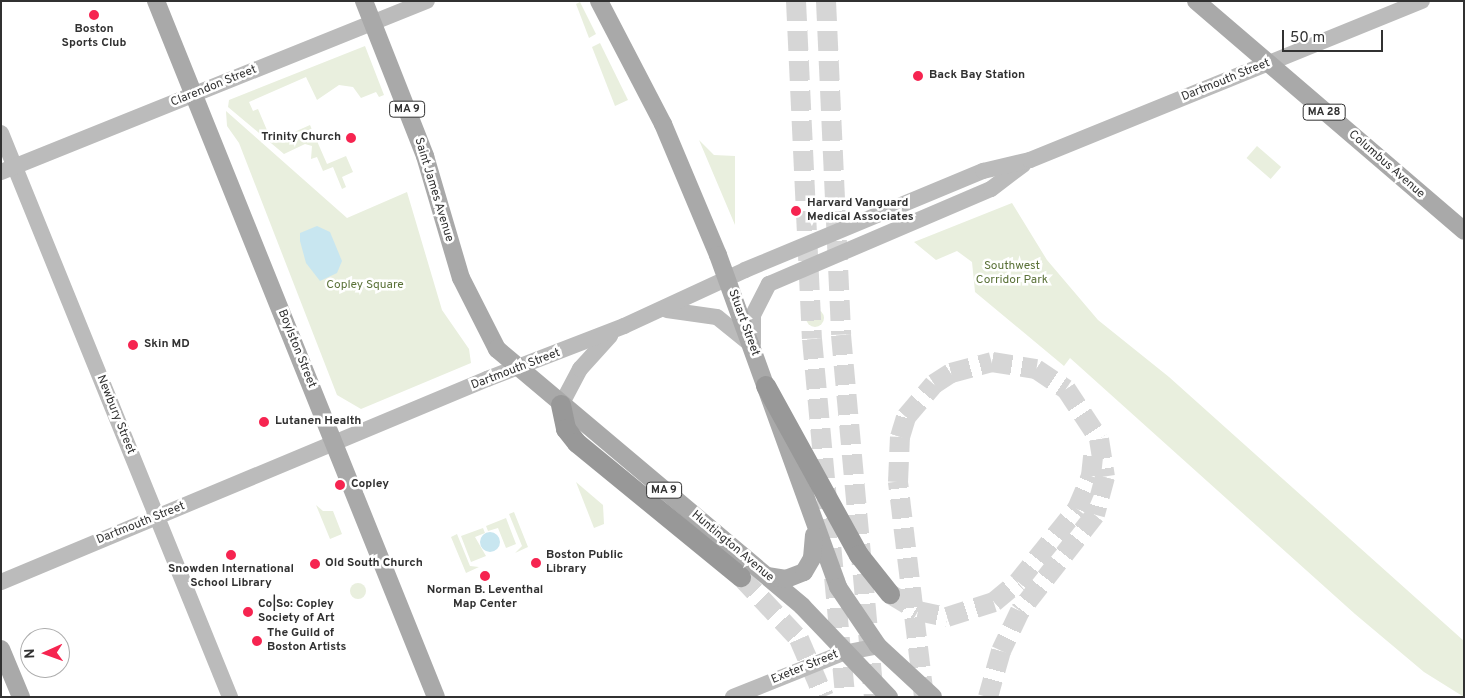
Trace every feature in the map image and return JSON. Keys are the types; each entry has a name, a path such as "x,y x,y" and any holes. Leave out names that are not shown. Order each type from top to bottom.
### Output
{"highway":[{"path":"766,386 859,555 890,594"},
{"path":"561,405 566,429 577,443 741,576"}],"main road":[{"name":"Boylston Street","path":"156,1 436,697"},
{"name":"Saint James Avenue","path":"364,1 425,156 461,278 497,349 518,370"},
{"name":"Clarendon Street","path":"8,170 427,1"},
{"name":"Stuart Street","path":"599,1 663,124 727,278 814,527 845,602 878,646"},
{"name":"Columbus Avenue","path":"1196,1 1464,231"},
{"name":"Dartmouth Street","path":"1,582 335,446 487,379 518,370 624,326 727,278 983,170 1030,160 1422,1"},
{"name":"Newbury Street","path":"1,133 8,170 157,517 230,697"},
{"name":"Dartmouth Street","path":"753,349 753,315 769,284 990,189 1030,160"},
{"path":"657,311 684,309 712,315 736,329 753,349"},
{"path":"561,405 585,362 624,326"},
{"name":"Huntington Avenue","path":"518,370 811,614 844,653 889,697"},
{"path":"767,576 786,580 804,572 814,552 814,527"},
{"path":"878,646 933,697"},
{"name":"Exeter Street","path":"733,697 844,653 878,646"},
{"path":"1,649 21,697"}],"green space":[{"path":"580,2 596,34 589,38 576,4"},
{"path":"600,43 628,100 615,106 592,47"},
{"path":"365,46 384,95 379,97 376,92 361,98 353,87 339,85 317,100 306,77 249,102 253,111 258,109 272,142 310,125 327,164 346,156 353,172 342,177 346,187 342,189 333,167 323,171 317,157 311,159 312,146 305,144 284,154 228,107 229,100"},
{"name":"Copley Square","path":"226,111 347,218 407,192 442,310 469,349 471,363 361,409 337,395 239,143 227,126"},
{"path":"699,140 714,155 735,156 735,225"},
{"path":"1257,146 1281,167 1271,179 1247,158"},
{"name":"Southwest Corridor Park","path":"1012,203 1047,260 1098,320 1169,377 1464,641 1464,697 1424,672 1355,614 1070,358 1064,366 975,292 972,262 957,251 936,260 914,242"},
{"path":"811,309 819,309 824,314 822,325 811,327 806,322 806,314"},
{"path":"576,482 603,505 604,524 594,528"},
{"path":"316,505 323,511 333,511 342,534 330,539"},
{"path":"514,512 528,547 515,553 522,546 509,514"},
{"path":"506,518 516,544 506,548 498,528 488,531 486,526"},
{"path":"483,528 485,533 475,537 486,556 471,562 461,536"},
{"path":"457,534 470,566 479,567 466,573 451,537"},
{"path":"358,583 364,585 366,591 364,597 358,599 352,597 350,591 352,585"}],"water":[{"path":"317,226 330,232 342,261 337,273 320,281 306,263 300,241 300,233"},
{"path":"490,532 497,535 500,542 497,549 490,552 483,549 480,542 483,535"}],"tunnel":[{"path":"796,1 812,339 845,697"},
{"path":"826,1 841,335 874,697"},
{"path":"924,697 898,482 900,437 906,417 934,384 951,373 992,362 1036,369 1066,389 1099,439 1105,477 1095,515 1020,611 1001,651 988,697"},
{"path":"890,594 918,611 947,617 994,602 1018,582 1077,509 1091,476 1094,448"},
{"path":"741,577 799,639 824,697"}],"place":[{"name":"Boston Sports Club","path":"94,15"},
{"name":"Back Bay Station","path":"918,76"},
{"name":"Trinity Church","path":"351,138"},
{"name":"Harvard Vanguard Medical Associates","path":"796,211"},
{"name":"Skin MD","path":"133,345"},
{"name":"Lutanen Health","path":"264,422"},
{"name":"Copley","path":"340,485"},
{"name":"Snowden International School Library","path":"231,555"},
{"name":"Boston Public Library","path":"536,563"},
{"name":"Old South Church","path":"315,564"},
{"name":"Norman B. Leventhal Map Center","path":"485,576"},
{"name":"Co|So: Copley Society of Art","path":"248,612"},
{"name":"The Guild of Boston Artists","path":"257,641"}]}
